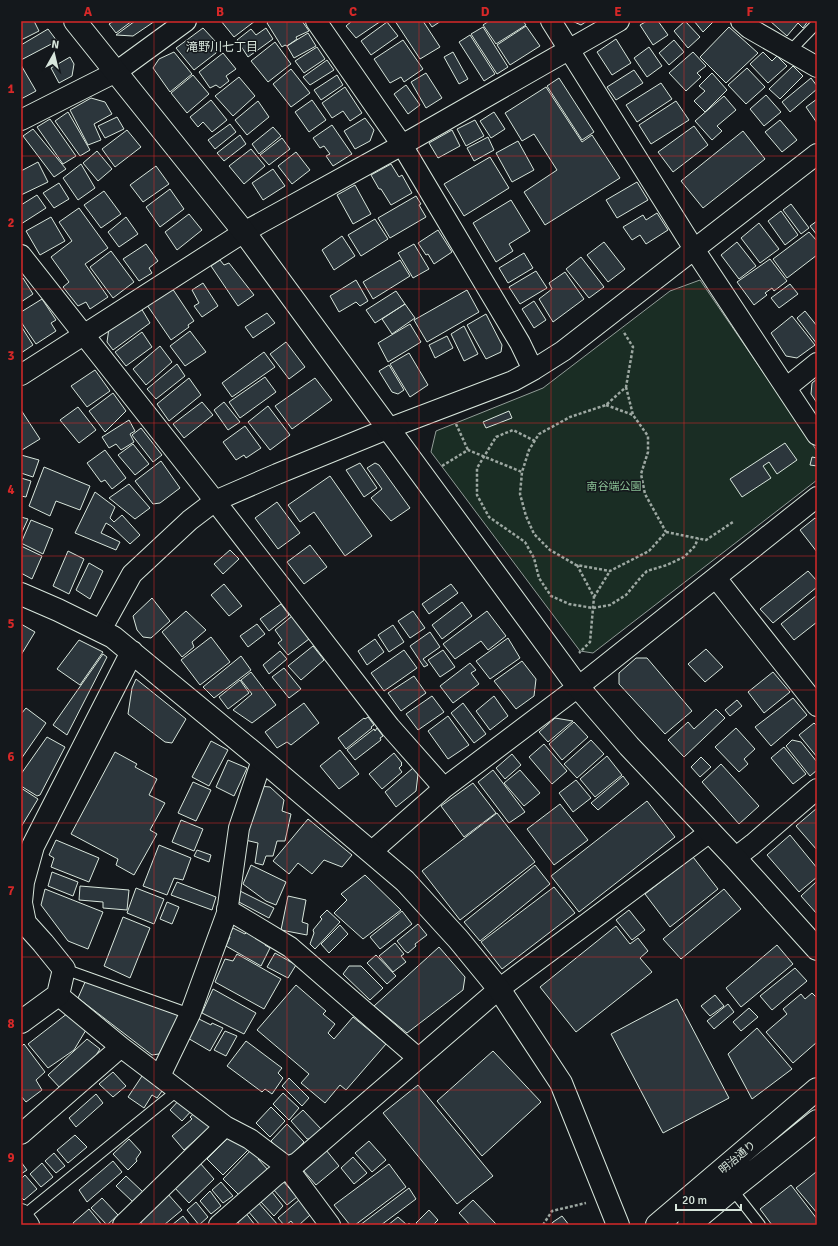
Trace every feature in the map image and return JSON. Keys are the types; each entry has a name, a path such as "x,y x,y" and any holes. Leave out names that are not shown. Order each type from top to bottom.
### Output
{"street":[{"path":"75,21 244,232 356,384 387,429 578,687 629,746 735,858 817,949"},
{"path":"21,120 116,72 186,21"},
{"path":"316,21 402,145 520,343 533,370"},
{"path":"551,21 694,249 817,435"},
{"path":"21,374 244,232 402,145 619,21"},
{"path":"741,21 749,28 817,67"},
{"path":"101,630 132,574 190,520 215,501 387,429 513,381 533,370 563,351 817,154"},
{"path":"21,255 215,501 390,727 444,788"},
{"path":"786,388 817,363"},
{"path":"370,852 444,788 578,687 817,497"},
{"path":"716,578 817,706"},
{"path":"21,594 114,637 262,760 405,882 458,939 499,989 561,1083 618,1225"},
{"path":"21,1022 58,995 64,969 25,923 21,902 24,864 132,652"},
{"path":"160,1076 190,1014 227,909 239,828 262,760"},
{"path":"735,858 817,789"},
{"path":"220,1225 275,1176 287,1167 296,1164 499,989 710,832"},
{"path":"227,909 290,947 418,1058"},
{"path":"58,995 121,1047 225,1126 250,1139 287,1167 330,1225"},
{"path":"21,1134 121,1047"},
{"name":"明治通り","path":"657,1225 817,1089"},
{"name":"明治通り","path":"689,1225 817,1121"},
{"path":"124,1225 225,1126"}],"lane":[{"path":"790,51 817,23"},
{"path":"64,969 190,1014"},
{"path":"24,1218 178,1090"},
{"path":"732,1189 760,1225"}],"path":[{"path":"622,330 633,347 626,386 633,415 648,436 648,452 641,474 646,494 666,532"},
{"path":"610,571 576,565 550,550 534,534 526,516 520,494 522,472 529,450 540,434 570,417 606,405 626,386"},
{"path":"606,405 633,415"},
{"path":"454,418 468,450 522,472"},
{"path":"535,441 513,430 496,437 477,468 476,495 489,518 526,542 534,558 539,578 552,596 569,604 593,608 610,605 626,595 647,571 667,565 684,557 695,546 698,538"},
{"path":"438,468 468,450"},
{"path":"666,532 706,540 733,522"},
{"path":"577,655 590,642 594,597 610,571 649,551 666,532"},
{"path":"576,565 594,597"},
{"path":"543,1225 552,1211 607,1199"}],"green space":[{"name":"南谷端公園","path":"700,280 817,451 817,480 593,653 580,651 431,452 436,431 543,388 670,291"}],"building":[{"path":"21,21 34,21 39,31 21,40"},
{"path":"114,21 132,21 116,33 109,24"},
{"path":"135,21 155,21 133,36 116,35"},
{"path":"221,21 255,21 234,37"},
{"path":"269,21 302,21 309,31 296,37 297,39 287,46 285,45 282,47 267,23"},
{"path":"352,21 381,21 356,38 346,26"},
{"path":"395,21 423,21 440,47 420,59"},
{"path":"428,21 441,21 432,27"},
{"path":"489,21 523,21 526,25 496,44 483,25"},
{"path":"572,21 587,21 581,25"},
{"path":"647,21 658,21 668,35 653,45 640,25"},
{"path":"685,21 700,37 688,48 674,31"},
{"path":"694,21 714,21 703,32"},
{"path":"770,21 808,21 803,28 798,23 787,36"},
{"path":"387,22 398,36 371,55 361,41"},
{"path":"526,26 540,46 510,65 497,45"},
{"path":"483,27 508,67 497,74 471,34"},
{"path":"729,27 758,53 726,83 700,57"},
{"path":"203,28 216,42 216,53 194,70 176,48"},
{"path":"266,28 273,39 248,57 237,40 251,29 256,35"},
{"path":"48,29 57,41 21,60 21,45"},
{"path":"308,33 316,46 294,58 287,46"},
{"path":"470,35 495,74 484,81 459,42"},
{"path":"616,39 631,63 612,75 597,52"},
{"path":"403,40 423,69 404,82 401,77 390,83 374,59"},
{"path":"674,40 684,52 669,65 659,53"},
{"path":"275,42 291,64 268,82 251,61"},
{"path":"317,47 325,59 304,73 295,61"},
{"path":"649,47 662,66 647,77 634,58"},
{"path":"174,52 192,74 170,92 153,68 159,59"},
{"path":"453,52 468,79 459,84 444,57"},
{"path":"693,52 706,66 697,73 701,77 686,91 669,73"},
{"path":"763,52 772,61 777,56 787,66 768,83 750,64"},
{"path":"223,53 236,69 226,76 229,81 220,88 216,85 210,88 199,72"},
{"path":"70,57 74,64 72,76 59,83 51,68"},
{"path":"327,60 334,70 310,85 303,77"},
{"path":"21,65 36,91 21,99"},
{"path":"793,66 803,76 780,99 769,89"},
{"path":"747,68 765,87 746,104 728,85"},
{"path":"291,69 310,93 291,107 273,84"},
{"path":"634,70 643,83 616,100 607,87"},
{"path":"426,73 442,98 426,108 411,82"},
{"path":"712,73 727,90 705,112 694,101 705,91 699,86"},
{"path":"193,75 209,94 187,113 171,93"},
{"path":"337,75 343,85 321,100 314,90"},
{"path":"239,77 255,96 233,116 215,96"},
{"path":"559,78 594,132 582,140 547,86"},
{"path":"811,78 817,86 817,89 790,112 782,102"},
{"path":"661,83 672,99 637,122 626,105"},
{"path":"406,85 420,105 408,114 394,94"},
{"path":"345,87 362,113 350,121 343,111 332,118 322,103"},
{"path":"546,87 582,142 592,135 620,178 545,225 524,192 557,170 534,134 522,141 505,113"},
{"path":"766,95 781,112 764,126 750,109"},
{"path":"724,96 736,110 717,126 722,131 712,140 695,121"},
{"path":"91,98 105,102 112,114 94,124 101,140 88,145 70,110"},
{"path":"817,99 817,123 806,107"},
{"path":"211,100 227,120 212,132 203,122 198,127 190,117"},
{"path":"312,100 326,120 309,132 295,112"},
{"path":"258,101 269,117 247,135 235,120"},
{"path":"676,101 689,120 651,144 639,125"},
{"path":"68,112 90,150 80,156 55,121"},
{"path":"494,112 505,129 491,138 480,121"},
{"path":"117,117 124,129 105,138 98,126"},
{"path":"365,118 374,130 370,141 355,149 344,131"},
{"path":"50,119 76,156 63,164 37,127"},
{"path":"475,120 484,136 466,146 457,129"},
{"path":"780,120 797,140 782,152 765,132"},
{"path":"230,124 236,132 215,149 208,140"},
{"path":"332,125 352,154 333,166 326,156 330,154 324,146 320,148 313,138"},
{"path":"694,126 708,145 673,172 658,152"},
{"path":"273,127 281,136 259,154 252,144"},
{"path":"33,129 66,169 54,177 23,136"},
{"path":"127,130 141,147 115,167 102,149"},
{"path":"452,130 460,146 438,158 429,143"},
{"path":"743,131 765,159 703,208 681,181"},
{"path":"240,135 246,144 224,161 217,153"},
{"path":"488,137 494,150 474,161 467,148"},
{"path":"282,138 290,149 269,165 260,155"},
{"path":"518,141 534,170 512,182 496,153"},
{"path":"251,149 265,166 244,184 229,166"},
{"path":"97,151 112,169 98,181 83,163"},
{"path":"296,152 310,170 292,184 278,166"},
{"path":"490,157 509,188 464,216 444,184"},
{"path":"38,162 48,182 21,195 21,171"},
{"path":"81,164 95,188 78,200 63,178"},
{"path":"391,164 399,177 402,175 412,193 391,205 371,175"},
{"path":"156,166 169,184 143,202 130,185"},
{"path":"273,169 285,186 263,200 252,183"},
{"path":"637,182 648,200 617,218 606,200"},
{"path":"59,183 69,199 54,208 43,193"},
{"path":"355,185 371,214 353,224 337,195"},
{"path":"170,189 184,209 160,227 146,207"},
{"path":"104,191 121,214 101,228 84,205"},
{"path":"37,195 46,208 21,224 21,205"},
{"path":"416,196 426,217 390,238 378,218"},
{"path":"511,200 530,231 509,244 513,251 496,262 473,223"},
{"path":"791,204 809,228 801,234 783,210"},
{"path":"79,208 108,248 85,264 108,297 90,309 86,302 78,306 63,287 69,282 51,257 72,241 59,222"},
{"path":"781,211 798,235 785,245 768,221"},
{"path":"657,213 668,230 646,244 640,235 632,240 623,227 643,215 646,220"},
{"path":"189,214 202,230 177,250 165,232"},
{"path":"51,217 65,241 40,255 26,231"},
{"path":"126,217 138,234 119,247 108,232"},
{"path":"375,219 388,239 361,256 348,235"},
{"path":"817,221 817,235 810,226"},
{"path":"759,223 779,249 760,263 741,238"},
{"path":"438,230 452,252 434,264 428,254 426,255 418,243"},
{"path":"809,232 817,241 817,255 787,278 773,259"},
{"path":"342,236 355,256 334,270 322,250"},
{"path":"604,242 625,269 608,282 587,255"},
{"path":"737,242 756,266 739,279 721,255"},
{"path":"146,244 158,261 149,268 152,273 139,281 123,259"},
{"path":"414,244 429,269 413,278 398,253"},
{"path":"111,251 134,282 113,298 90,267"},
{"path":"524,253 533,268 508,283 499,268"},
{"path":"581,257 604,287 589,298 566,269"},
{"path":"770,259 787,281 774,291 772,288 765,293 767,295 754,305 737,282"},
{"path":"220,260 224,265 229,263 254,295 238,306 211,266"},
{"path":"400,260 410,276 373,299 363,282"},
{"path":"536,271 547,288 520,304 509,287"},
{"path":"565,272 584,299 553,322 539,299 552,289 549,283"},
{"path":"23,278 33,294 21,302 21,279"},
{"path":"356,280 368,301 360,306 356,302 339,312 330,296"},
{"path":"203,283 218,306 202,317 194,306 199,303 192,290"},
{"path":"790,284 798,294 779,308 771,298"},
{"path":"172,288 194,321 188,325 189,327 171,340 147,305"},
{"path":"467,290 479,312 427,342 414,320"},
{"path":"396,291 405,304 375,323 366,310"},
{"path":"42,299 56,320 51,323 56,331 36,344 21,322 21,312"},
{"path":"534,301 546,320 534,328 522,309"},
{"path":"405,304 415,318 392,334 382,319"},
{"path":"141,308 150,323 113,350 107,342 109,328"},
{"path":"805,311 817,326 817,344 797,318"},
{"path":"267,313 275,323 253,338 245,327"},
{"path":"486,314 502,345 501,352 486,359 467,325"},
{"path":"792,316 815,345 797,358 786,356 771,333"},
{"path":"410,324 421,342 388,362 378,343"},
{"path":"21,326 33,345 21,353"},
{"path":"464,326 478,354 464,361 451,334"},
{"path":"190,331 206,352 185,366 170,346"},
{"path":"142,332 152,347 126,366 115,352"},
{"path":"447,336 453,348 435,358 429,345"},
{"path":"286,342 305,367 289,379 270,354"},
{"path":"160,346 172,362 146,385 133,369"},
{"path":"264,352 275,367 232,397 222,383"},
{"path":"409,353 428,385 410,397 390,364"},
{"path":"177,364 185,376 156,399 147,389"},
{"path":"389,365 404,390 398,394 392,392 379,371"},
{"path":"95,370 110,391 87,407 71,386"},
{"path":"265,377 276,392 240,418 229,402"},
{"path":"189,378 201,395 169,421 157,404"},
{"path":"315,378 332,400 292,429 275,406"},
{"path":"817,379 817,403 811,394 812,383"},
{"path":"113,393 126,411 105,432 89,411"},
{"path":"202,402 213,415 184,438 173,424"},
{"path":"224,402 240,422 228,430 214,410"},
{"path":"268,406 290,435 270,450 248,422"},
{"path":"78,407 96,430 79,443 60,420"},
{"path":"21,410 40,439 22,450 21,448"},
{"path":"509,411 512,418 486,428 483,422"},
{"path":"129,420 135,431 130,434 134,442 121,450 116,444 109,448 102,437"},
{"path":"245,426 261,448 246,458 244,455 236,460 223,442"},
{"path":"141,428 162,455 153,462 132,435"},
{"path":"785,443 797,460 777,474 769,462 763,466 771,478 742,497 730,479"},
{"path":"133,444 149,464 135,475 118,455"},
{"path":"105,450 126,478 112,489 105,480 101,482 87,463"},
{"path":"21,455 39,460 33,477 21,473"},
{"path":"812,457 817,458 817,466 810,465"},
{"path":"161,461 180,488 160,503 153,504 135,481"},
{"path":"360,463 377,488 364,497 346,470"},
{"path":"375,463 379,465 410,508 391,521 371,498 382,489 367,468"},
{"path":"44,467 90,486 80,510 56,501 50,516 29,506"},
{"path":"330,476 372,536 345,556 314,512 300,522 288,505"},
{"path":"21,478 31,481 26,497 21,496"},
{"path":"129,484 150,508 135,519 109,498"},
{"path":"95,492 115,507 110,518 114,522 122,515 140,535 130,544 106,523 101,533 120,542 116,550 75,533"},
{"path":"277,502 300,533 278,549 255,518"},
{"path":"21,517 28,519 21,534"},
{"path":"815,518 817,520 817,552 800,530"},
{"path":"31,520 53,529 43,554 21,543"},
{"path":"310,545 327,567 304,584 287,562"},
{"path":"21,546 42,556 32,579 21,573"},
{"path":"230,550 239,559 223,574 214,564"},
{"path":"68,551 84,559 69,594 53,586"},
{"path":"89,563 103,571 90,599 76,590"},
{"path":"808,571 817,581 817,587 773,623 760,609"},
{"path":"224,584 242,606 229,616 211,595"},
{"path":"451,584 458,593 429,614 422,604"},
{"path":"817,595 817,622 794,640 781,624"},
{"path":"152,598 170,621 151,638 143,637 137,630 133,616"},
{"path":"462,602 472,616 442,639 432,625"},
{"path":"281,604 289,615 269,631 260,619"},
{"path":"186,611 206,630 192,642 194,647 182,657 162,632"},
{"path":"413,611 425,628 410,638 398,621"},
{"path":"487,611 506,636 488,650 481,641 455,659 443,644"},
{"path":"292,616 309,639 288,655 278,643 282,640 275,630"},
{"path":"21,624 35,632 21,655"},
{"path":"257,624 265,634 248,647 240,636"},
{"path":"393,625 404,642 389,652 378,635"},
{"path":"430,632 440,647 423,659 428,665 424,667 410,646"},
{"path":"211,637 230,662 200,685 181,660"},
{"path":"508,638 520,658 490,679 476,661"},
{"path":"375,639 384,652 367,665 358,651"},
{"path":"79,640 103,652 80,685 57,669"},
{"path":"313,646 324,660 301,680 288,666"},
{"path":"706,649 723,667 705,682 688,664"},
{"path":"404,650 417,668 384,691 371,673"},
{"path":"443,650 455,667 440,677 428,660"},
{"path":"280,651 287,659 269,674 263,665"},
{"path":"103,654 107,657 67,735 53,725"},
{"path":"241,656 251,670 214,698 203,687"},
{"path":"636,658 647,658 692,711 665,734 619,684 619,673"},
{"path":"522,661 536,679 534,696 516,709 494,681"},
{"path":"470,663 476,670 471,673 479,684 453,703 440,686"},
{"path":"284,668 301,689 289,698 272,677"},
{"path":"251,672 276,705 252,723 233,710 252,694 241,680"},
{"path":"773,672 790,692 764,713 748,692"},
{"path":"414,676 426,693 401,711 388,693"},
{"path":"136,679 186,719 172,743 165,742 128,714 132,688"},
{"path":"240,680 249,693 228,709 219,697"},
{"path":"432,696 444,712 418,730 406,714"},
{"path":"494,696 508,716 490,730 476,711"},
{"path":"793,698 807,715 771,746 755,727"},
{"path":"737,700 742,706 730,716 725,710"},
{"path":"304,703 319,723 291,745 287,742 277,748 265,732"},
{"path":"463,703 486,734 474,743 451,713"},
{"path":"26,708 46,723 21,759 21,714"},
{"path":"716,709 725,718 684,757 668,740 688,722 694,729"},
{"path":"448,716 469,745 448,759 428,731"},
{"path":"368,717 374,725 371,727 372,728 346,749 338,738 364,718 365,719"},
{"path":"555,718 573,721 548,742 539,732"},
{"path":"574,722 588,737 562,760 549,744"},
{"path":"814,723 817,726 817,757 799,735"},
{"path":"377,728 383,736 380,738 381,740 355,760 347,750 374,729 375,731"},
{"path":"736,728 755,749 744,759 748,764 739,772 715,747"},
{"path":"47,737 65,747 40,795 37,796 21,786 21,774"},
{"path":"591,740 604,754 577,778 564,764"},
{"path":"792,740 801,742 817,762 817,770 810,776 786,746"},
{"path":"211,741 228,750 209,786 192,777"},
{"path":"544,744 567,771 552,784 529,757"},
{"path":"784,747 806,774 793,784 771,758"},
{"path":"340,750 359,774 339,789 320,766"},
{"path":"115,752 137,764 135,767 157,779 149,795 165,803 150,830 157,834 134,875 116,865 118,859 71,834"},
{"path":"394,753 402,763 399,768 402,772 382,789 369,774"},
{"path":"512,754 521,765 505,779 496,768"},
{"path":"607,756 622,775 595,797 580,779"},
{"path":"701,757 711,767 700,777 691,767"},
{"path":"228,760 247,768 234,796 216,787"},
{"path":"721,764 759,806 739,824 702,782"},
{"path":"413,768 418,774 416,791 396,807 385,792"},
{"path":"493,770 525,812 509,823 478,782"},
{"path":"520,770 540,793 524,806 504,783"},
{"path":"623,776 629,784 598,810 591,803"},
{"path":"576,780 591,798 573,812 559,793"},
{"path":"193,782 211,790 196,821 178,813"},
{"path":"473,783 496,813 464,837 441,806"},
{"path":"258,786 270,787 284,800 282,811 291,814 285,841 277,841 273,856 266,856 263,865 255,863 258,843 245,840"},
{"path":"21,788 38,799 21,827"},
{"path":"647,801 675,837 579,912 551,876"},
{"path":"560,804 588,840 554,865 527,829"},
{"path":"817,808 817,850 796,826"},
{"path":"497,813 535,862 460,920 422,871"},
{"path":"308,819 352,855 342,867 324,860 312,874 298,863 289,874 273,861"},
{"path":"181,820 203,829 194,851 172,842"},
{"path":"790,835 817,868 817,877 799,892 767,855"},
{"path":"56,840 99,858 89,882 51,867 54,858 49,855"},
{"path":"159,845 191,858 183,880 174,878 167,895 143,886"},
{"path":"197,850 211,855 209,862 194,856"},
{"path":"693,857 718,889 670,927 645,894"},
{"path":"251,865 286,882 276,905 266,901 243,884"},
{"path":"535,865 550,884 480,941 464,922"},
{"path":"52,872 78,882 73,896 48,886"},
{"path":"365,875 401,910 363,939 334,913 347,900 341,894"},
{"path":"817,881 817,914 801,896"},
{"path":"177,882 216,897 212,910 171,895"},
{"path":"80,886 129,890 127,910 103,908 103,902 79,900"},
{"path":"554,887 575,913 502,969 481,942"},
{"path":"136,888 164,899 154,924 127,913"},
{"path":"45,889 103,912 88,949 68,941 41,905"},
{"path":"724,889 741,909 681,959 663,939"},
{"path":"240,891 274,908 269,918 237,901"},
{"path":"288,896 306,900 302,922 308,924 307,935 281,930"},
{"path":"167,902 179,907 172,924 160,919"},
{"path":"327,910 340,922 315,949 310,944 314,933 313,930 322,919 320,917"},
{"path":"629,910 645,930 632,940 616,920"},
{"path":"402,911 412,924 380,949 370,937"},
{"path":"123,917 150,928 130,978 104,966"},
{"path":"418,924 427,935 415,944 416,946 408,953 397,941"},
{"path":"340,925 348,934 329,953 321,944"},
{"path":"616,926 630,944 638,938 648,951 640,958 652,972 576,1032 540,987"},
{"path":"233,928 245,934 247,932 266,943 265,945 270,948 261,966 226,946 230,937 228,936"},
{"path":"395,943 404,954 401,956 406,962 393,972 379,956"},
{"path":"777,945 793,964 741,1007 726,988"},
{"path":"439,947 465,977 463,990 407,1033 374,1006"},
{"path":"275,953 296,965 288,978 267,967"},
{"path":"237,954 281,979 264,1009 215,982 225,959 233,961"},
{"path":"376,955 396,976 387,984 367,963"},
{"path":"349,966 361,966 383,988 370,1000 343,974"},
{"path":"795,968 807,981 772,1010 760,996"},
{"path":"86,980 180,1016 159,1054 152,1055 78,998"},
{"path":"296,985 326,1011 323,1014 335,1024 328,1033 334,1039 353,1017 386,1044 346,1090 340,1085 325,1103 301,1083 309,1074 257,1030"},
{"path":"213,989 256,1013 244,1034 202,1013"},
{"path":"812,993 816,997 817,996 817,1042 793,1063 766,1032 787,1014 783,1009 801,994 805,999"},
{"path":"715,995 724,1006 710,1016 701,1006"},
{"path":"677,999 729,1098 663,1133 611,1034"},
{"path":"728,1004 734,1012 714,1029 707,1021"},
{"path":"749,1008 758,1017 741,1031 733,1022"},
{"path":"68,1013 86,1030 74,1050 48,1068 28,1044"},
{"path":"197,1018 211,1025 212,1023 223,1028 210,1051 186,1037"},
{"path":"757,1028 792,1069 752,1099 728,1054"},
{"path":"225,1031 237,1036 226,1056 214,1050"},
{"path":"87,1039 100,1049 89,1066 61,1089 48,1075"},
{"path":"246,1041 282,1068 278,1073 283,1078 272,1094 265,1089 262,1092 227,1066"},
{"path":"24,1044 45,1072 36,1080 42,1090 26,1102 21,1096 21,1047"},
{"path":"493,1051 541,1102 482,1156 437,1101"},
{"path":"113,1072 126,1086 113,1097 99,1084"},
{"path":"144,1073 165,1087 157,1098 152,1095 144,1108 128,1097"},
{"path":"289,1078 309,1098 302,1106 282,1086"},
{"path":"418,1085 493,1176 457,1204 383,1113"},
{"path":"283,1093 299,1108 289,1120 273,1104"},
{"path":"96,1094 103,1103 76,1127 69,1118"},
{"path":"181,1098 194,1108 182,1121 170,1110"},
{"path":"271,1107 285,1121 270,1137 256,1123"},
{"path":"198,1110 211,1126 184,1150 172,1136 192,1119 190,1117"},
{"path":"303,1110 322,1130 311,1139 307,1139 291,1121"},
{"path":"287,1124 304,1142 288,1159 271,1141"},
{"path":"233,1133 249,1149 223,1175 207,1159"},
{"path":"75,1135 87,1147 68,1163 57,1150"},
{"path":"129,1139 141,1152 136,1159 137,1161 128,1170 113,1154"},
{"path":"369,1141 386,1160 372,1172 355,1153"},
{"path":"252,1149 260,1157 258,1159 269,1171 242,1198 223,1179"},
{"path":"326,1150 339,1166 316,1185 303,1170"},
{"path":"54,1153 65,1166 56,1173 45,1161"},
{"path":"353,1157 367,1173 354,1184 341,1168"},
{"path":"113,1161 122,1172 87,1202 79,1190"},
{"path":"21,1162 27,1170 21,1174"},
{"path":"42,1163 53,1177 41,1187 30,1174"},
{"path":"200,1163 214,1179 189,1203 174,1187"},
{"path":"389,1164 406,1187 355,1225 350,1225 334,1205"},
{"path":"816,1172 817,1173 817,1213 796,1188"},
{"path":"25,1175 37,1189 24,1200 21,1197 21,1179"},
{"path":"126,1176 143,1192 133,1202 116,1186"},
{"path":"282,1180 297,1197 287,1205 273,1189"},
{"path":"221,1182 233,1196 223,1203 212,1190"},
{"path":"791,1185 817,1219 817,1225 772,1225 760,1209"},
{"path":"409,1188 416,1199 381,1225 360,1225"},
{"path":"210,1191 221,1206 211,1214 200,1201"},
{"path":"272,1192 283,1206 274,1216 261,1202"},
{"path":"167,1193 182,1210 164,1225 143,1225 137,1218"},
{"path":"102,1198 118,1215 107,1225 91,1208"},
{"path":"299,1200 310,1215 299,1225 294,1225 291,1221 284,1225 278,1218"},
{"path":"473,1200 496,1224 495,1225 470,1225 459,1213"},
{"path":"257,1201 278,1225 260,1225 247,1210"},
{"path":"196,1202 208,1217 199,1225 187,1210"},
{"path":"89,1209 102,1225 74,1225 73,1223"},
{"path":"429,1210 438,1220 433,1225 418,1225 416,1223"},
{"path":"245,1212 255,1225 240,1225 236,1220"},
{"path":"183,1216 190,1225 172,1225"},
{"path":"562,1216 569,1225 551,1225 553,1222"},
{"path":"398,1217 407,1225 388,1225"}],"district":[{"name":"滝野川七丁目","path":"222,47"}]}
